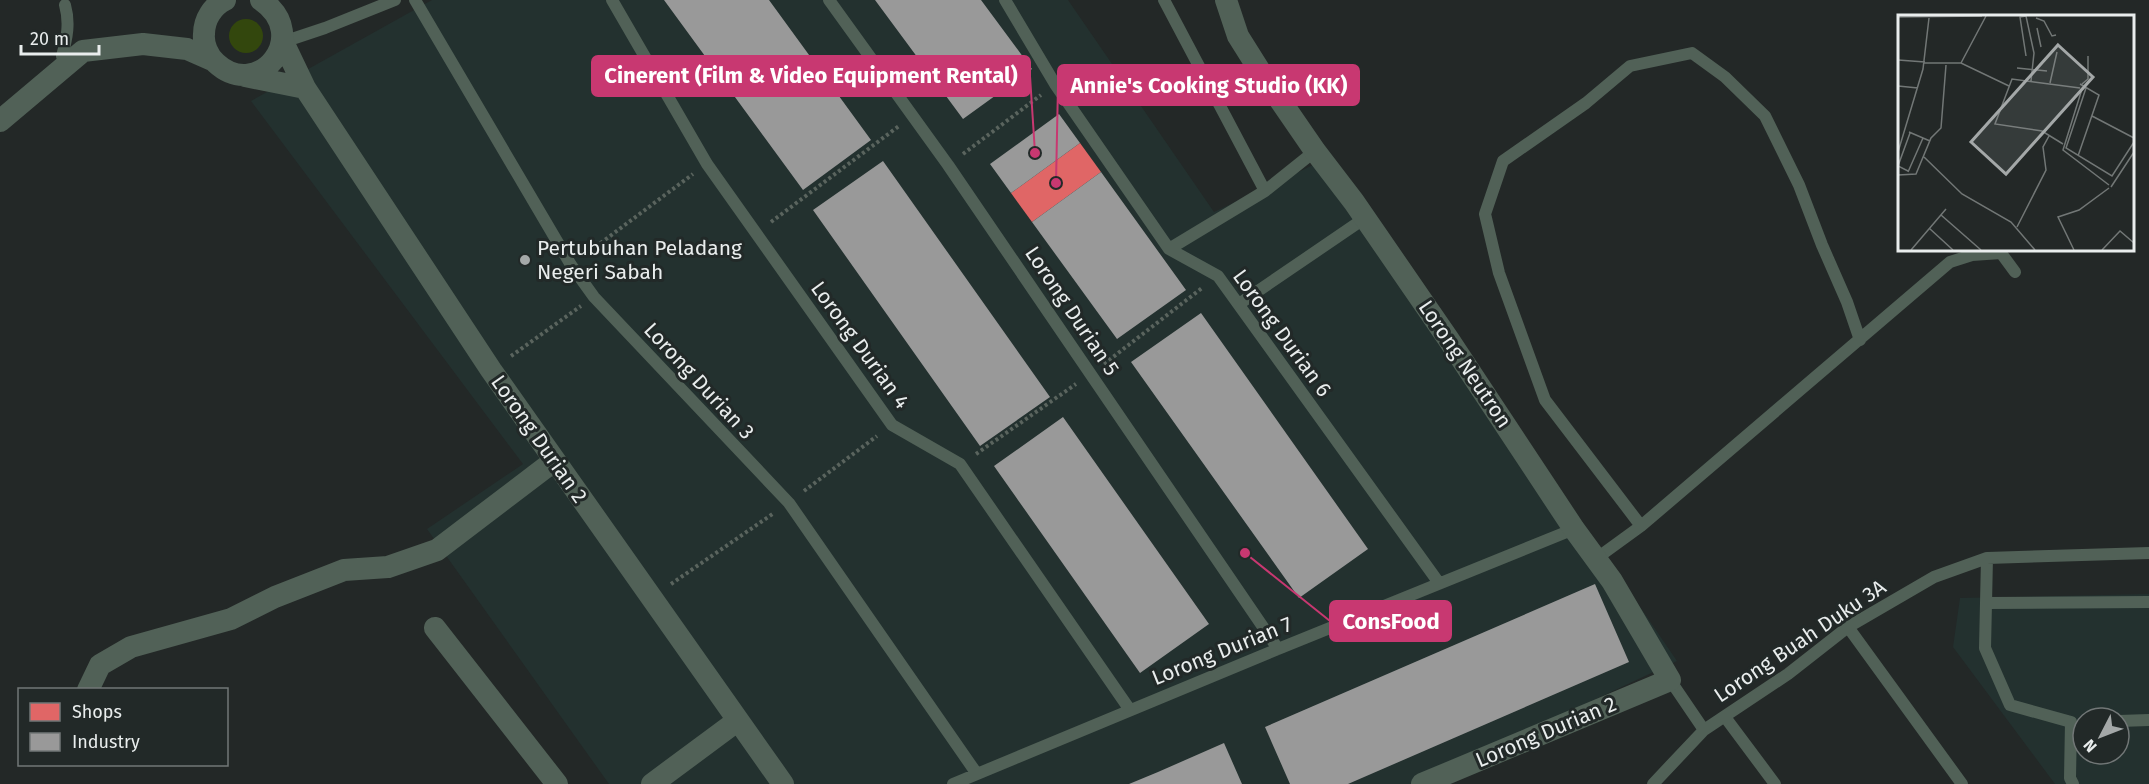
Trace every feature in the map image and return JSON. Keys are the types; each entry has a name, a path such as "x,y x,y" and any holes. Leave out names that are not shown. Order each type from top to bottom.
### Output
{"street":[{"path":"212,60 206,48 204,11 212,10 225,0"},
{"name":"Lorong Neutron","path":"1226,0 1238,36 1251,58 1315,151 1365,218 1574,528 1597,558 1670,680"},
{"name":"Lorong Durian 2","path":"273,2 283,29 283,42 305,88 491,370 783,784"},
{"path":"235,74 247,75 265,68 279,54 283,42"},
{"path":"0,121 83,51 143,44 187,49 235,74 305,88"},
{"path":"89,688 100,665 131,646 231,619 275,597 344,570 388,567 437,550 554,461"},
{"path":"435,628 557,784"},
{"name":"Lorong Durian 2","path":"1422,784 1670,680"},
{"path":"652,784 737,721"}],"lane":[{"path":"283,42 394,0"},
{"name":"Lorong Durian 3","path":"415,0 571,265 594,297 789,503 977,774"},
{"name":"Lorong Durian 4","path":"612,0 706,164 892,425 960,464 1130,710"},
{"name":"Lorong Durian 5","path":"829,0 948,165 1092,373 1278,649"},
{"name":"Lorong Durian 6","path":"1005,0 1055,84 1169,249 1218,276 1439,583"},
{"path":"1164,0 1265,190"},
{"path":"65,5 69,18 68,36 62,56 83,51"},
{"path":"1641,526 1545,400 1500,273 1485,214 1503,161 1586,103 1630,66 1692,53 1725,76 1765,116 1799,185 1847,302 1860,340"},
{"path":"1169,249 1265,190 1315,151"},
{"path":"1239,304 1365,218"},
{"path":"1597,558 1641,526 1950,262 1972,255 2001,253 2015,272"},
{"name":"Lorong Durian 7","path":"953,784 1574,528"},
{"name":"Lorong Buah Duku 3A","path":"1653,784 1704,730 1788,674 1848,627 1934,577 1987,558 2149,553"},
{"path":"1987,558 1985,648 2010,705 2071,720"},
{"path":"1986,603 2149,602"},
{"path":"1848,627 1962,784"},
{"name":"Lorong Neutron","path":"1670,680 1704,730"},
{"path":"1725,717 1775,784"},
{"path":"2131,721 2149,720"},
{"path":"2072,766 2070,778 2073,784"}],"path":[{"path":"948,165 1055,84"},
{"path":"756,233 912,116"},
{"path":"571,265 706,164"},
{"path":"960,464 1092,373 1218,276"},
{"path":"491,370 594,297"},
{"path":"651,598 789,503 892,425"}],"shaded area":[{"path":"432,0 1068,0 1214,212 1332,156 1677,661 1415,784 609,784 427,529 523,464 251,101"},
{"path":"2149,594 2149,784 2055,784 1953,647 1960,598"}],"green space":[{"path":"246,19 258,24 263,36 258,48 246,53 234,48 229,36 234,24"}],"building: Shops":[{"path":"1080,143 1101,172 1032,222 1011,193"}],"building: Industry":[{"path":"664,0 769,0 871,140 803,190"},
{"path":"875,0 981,0 1032,69 963,119"},
{"path":"1059,114 1080,143 1011,193 990,164"},
{"path":"883,161 1050,397 980,446 813,210"},
{"path":"1101,172 1186,290 1117,339 1032,222"},
{"path":"1201,313 1368,549 1299,598 1131,362"},
{"path":"1063,417 1209,624 1140,673 994,466"},
{"path":"1595,584 1629,662 1348,784 1290,784 1265,727"},
{"path":"1224,743 1242,784 1129,784 1158,772"}],"place":[{"name":"Cinerent (Film & Video Equipment Rental)","path":"1035,153"},
{"name":"Annie's Cooking Studio (KK)","path":"1056,183"},
{"name":"Pertubuhan Peladang Negeri Sabah","path":"525,260"},
{"name":"ConsFood","path":"1245,553"}]}
